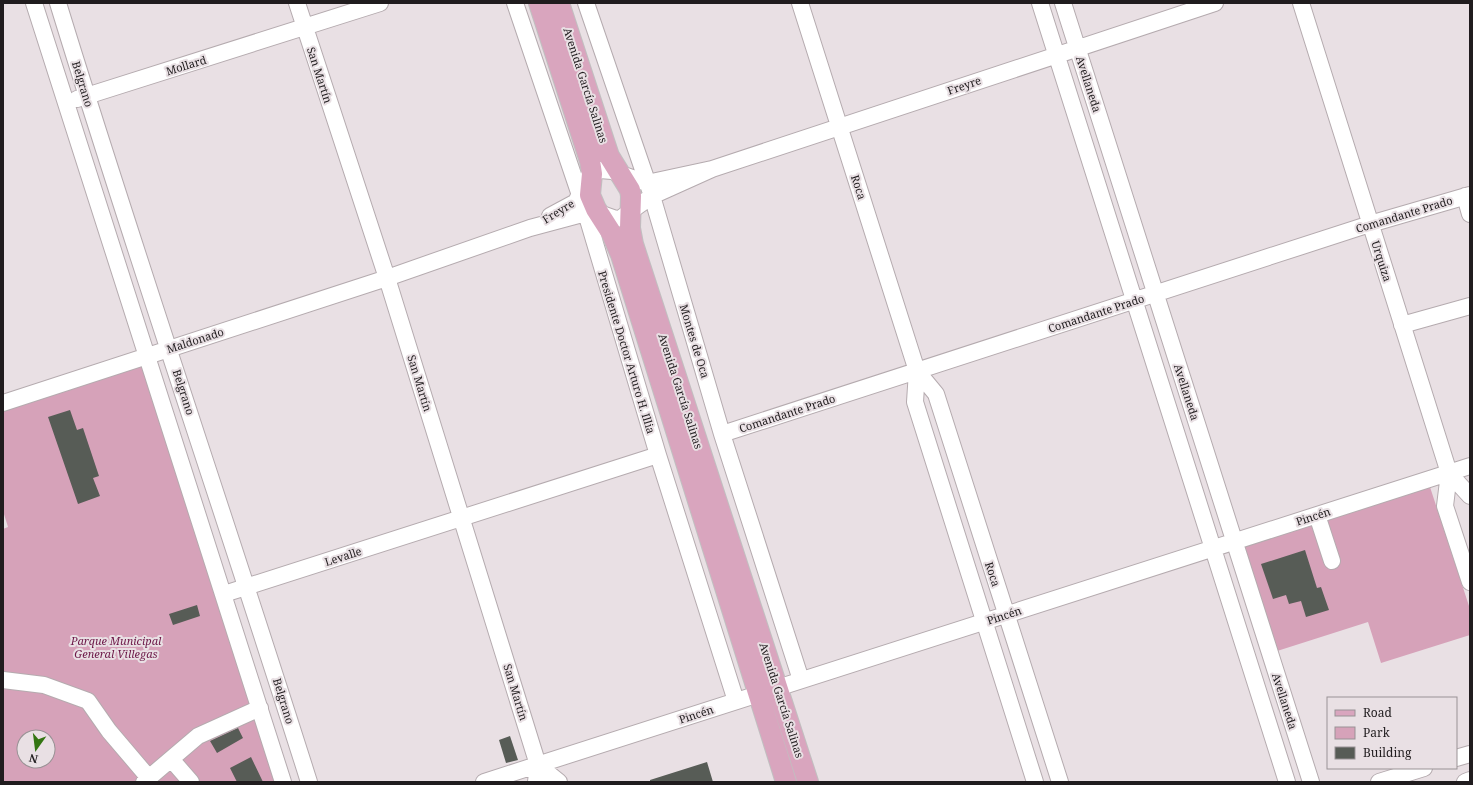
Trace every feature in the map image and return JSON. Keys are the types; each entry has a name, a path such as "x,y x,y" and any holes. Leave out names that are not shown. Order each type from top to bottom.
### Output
{"main road":[{"name":"Avenida García Salinas","path":"539,3 590,161 592,174 590,195 592,213 612,234 620,256 786,782"},
{"name":"Avenida García Salinas","path":"560,3 609,156 630,190 630,228 633,244 808,782"}],"street":[{"name":"Belgrano","path":"34,3 283,782"},
{"name":"Belgrano","path":"58,3 87,96 248,586 309,782"},
{"name":"San Martín","path":"297,3 387,278 538,765 536,782"},
{"name":"Mollard","path":"66,102 305,28 380,3"},
{"name":"Presidente Doctor Arturo H. Illia","path":"516,3 580,195 592,213 658,455 736,701"},
{"name":"Montes de Oca","path":"586,3 650,190 722,434 801,680"},
{"name":"Roca","path":"800,3 917,371 915,402 1035,782"},
{"name":"Avellaneda","path":"1040,3 1287,782"},
{"name":"Avellaneda","path":"1063,3 1311,782"},
{"name":"Freyre","path":"387,278 530,228 592,213 616,219 621,218 630,214 650,190 1056,54 1215,3"},
{"name":"Urquiza","path":"1301,3 1449,473 1445,506 1470,582"},
{"path":"592,174 605,170 612,170 650,190"},
{"name":"Freyre","path":"530,228 572,204 580,195 588,177 592,174"},
{"path":"1467,196 1470,214"},
{"name":"Comandante Prado","path":"722,434 1370,224 1467,196"},
{"name":"Maldonado","path":"3,403 387,278"},
{"path":"1402,325 1470,306"},
{"name":"Roca","path":"917,371 936,394 1060,782"},
{"path":"461,518 658,455"},
{"name":"Pincén","path":"484,782 1470,466"},
{"name":"Urquiza","path":"1449,473 1470,496"},
{"path":"1317,515 1332,561"},
{"name":"Levalle","path":"224,594 461,518"},
{"path":"3,680 44,685 88,701 146,780 198,736 260,708"},
{"path":"1457,758 1470,754"},
{"path":"171,759 188,781"},
{"path":"538,765 559,782"},
{"path":"1379,782 1421,769"},
{"path":"1465,782 1470,780"}],"green space":[{"name":"Parque Municipal General Villegas","path":"144,363 278,782 3,782 3,529 8,527 3,511 3,408"},
{"path":"1430,487 1470,609 1470,635 1381,663 1368,622 1274,652 1241,548"}],"building":[{"path":"70,410 77,430 83,428 99,476 93,478 100,496 78,504 48,417"},
{"path":"1305,550 1317,588 1321,587 1329,610 1306,617 1301,601 1289,604 1286,595 1273,599 1261,564"},
{"path":"197,605 200,616 173,625 169,614"},
{"path":"238,728 243,738 217,753 210,741"},
{"path":"510,736 518,760 506,763 499,740"},
{"path":"251,757 263,782 237,782 230,768"},
{"path":"707,762 713,782 650,782 650,780"}]}
